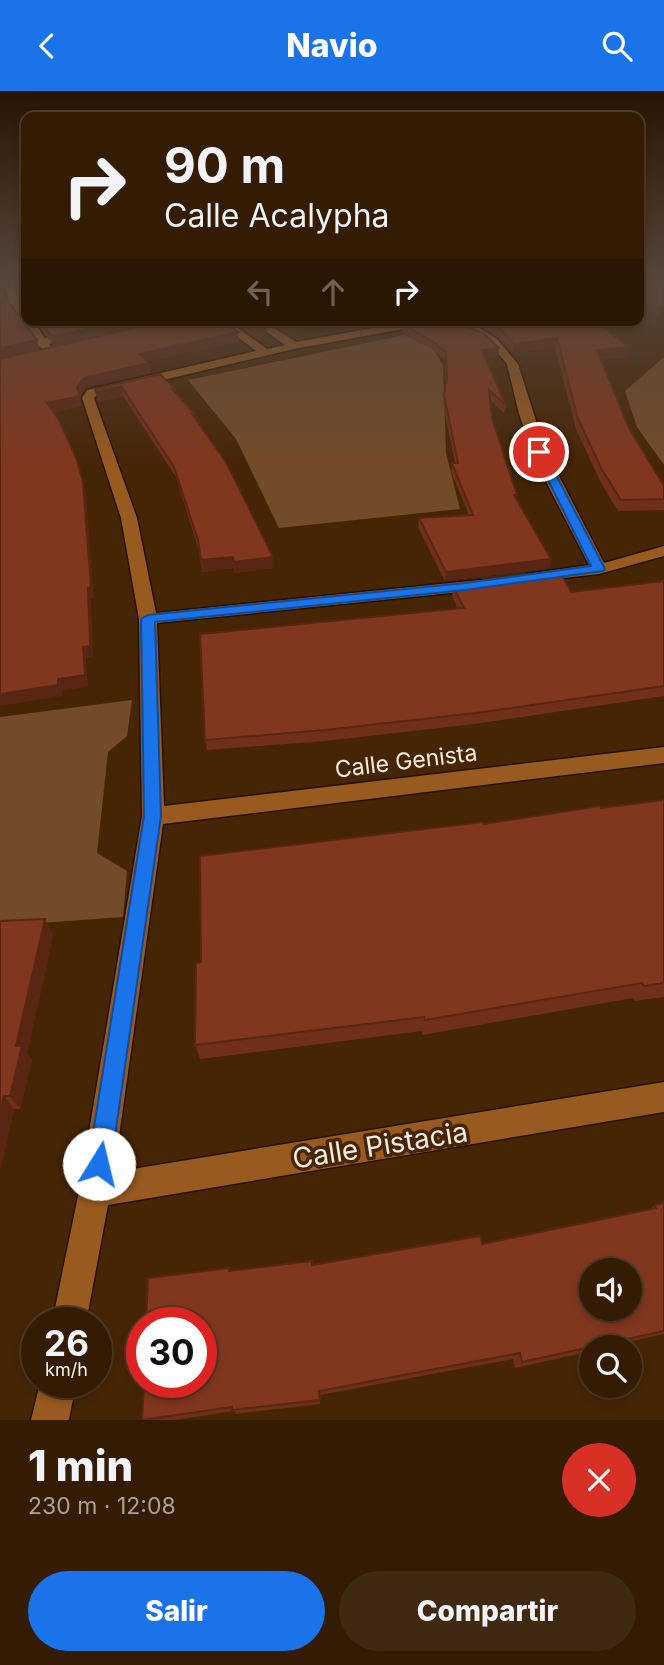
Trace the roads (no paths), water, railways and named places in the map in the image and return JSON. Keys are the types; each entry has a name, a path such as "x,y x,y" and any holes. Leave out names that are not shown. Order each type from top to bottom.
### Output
{"street":[{"path":"0,351 36,343"},
{"path":"42,343 51,353"},
{"path":"252,343 264,352"},
{"path":"290,343 294,346"},
{"path":"72,1307 95,1191 153,816 148,619 129,518 88,398 91,393 106,389 310,343"},
{"path":"495,343 508,355 516,368 524,409 539,452 599,569"},
{"path":"38,356 87,344"},
{"path":"519,579 599,569 664,551"},
{"path":"148,619 492,583"},
{"name":"Calle Genista","path":"153,816 664,755"},
{"name":"Calle Pistacia","path":"95,1191 664,1097"},
{"path":"50,1420 55,1398"}]}
